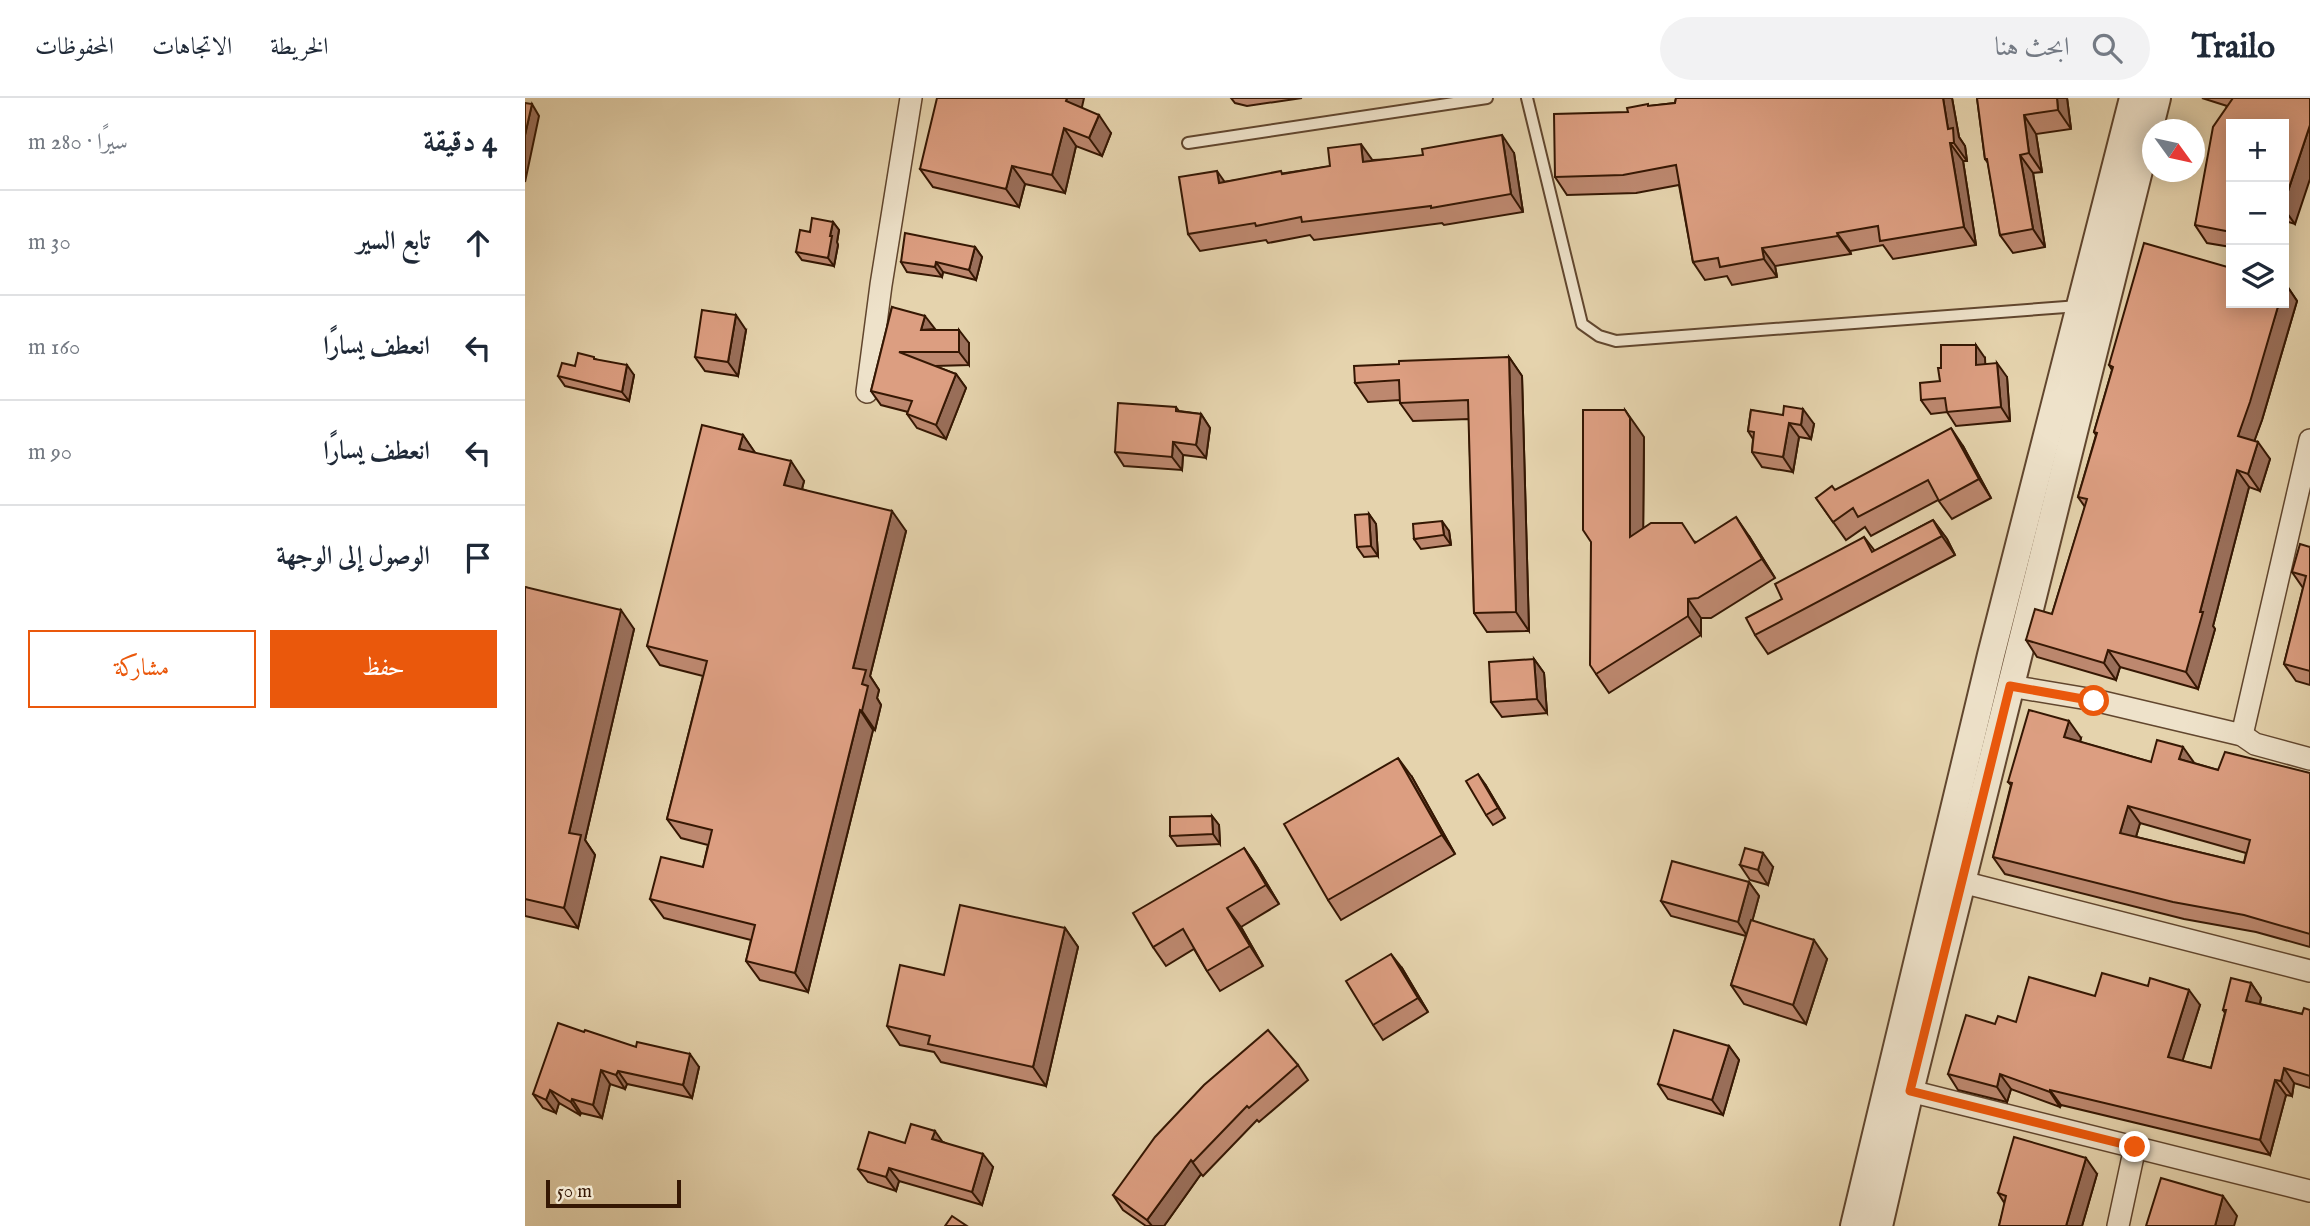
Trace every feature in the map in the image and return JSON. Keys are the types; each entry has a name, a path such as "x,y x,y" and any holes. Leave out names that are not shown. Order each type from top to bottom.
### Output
{"street":[{"path":"867,391 880,285 911,98"},
{"path":"1854,1226 1987,668 2133,98"},
{"path":"1879,1226 1910,1091 2157,98"},
{"path":"2242,735 2310,440"},
{"path":"2010,686 2094,701 2242,735 2255,744 2310,760"},
{"path":"1962,882 2310,971"},
{"path":"1910,1091 2310,1191"},
{"path":"2118,1226 2135,1147"}],"lane":[{"path":"1188,143 1487,98"},
{"path":"1527,98 1582,324 1599,336 1616,341 2080,306"}],"building":[{"path":"937,98 1067,98 1066,101 1099,115 1089,138 1064,128 1052,175 1012,166 1006,189 920,169"},
{"path":"1676,98 1943,98 1948,129 1953,128 1954,143 1950,143 1964,227 1880,241 1878,226 1837,233 1838,236 1762,248 1764,259 1720,267 1718,258 1693,262 1676,165 1623,175 1555,177 1554,114 1628,112 1627,108 1675,103"},
{"path":"1977,98 2057,98 2058,110 2024,115 2029,153 2020,155 2033,229 2000,235 1985,159"},
{"path":"2233,98 2310,98 2310,125 2289,188 2289,119 2226,119 2226,231 2195,225 2213,127"},
{"path":"525,103 532,104 525,135"},
{"path":"1502,135 1511,194 1431,208 1302,222 1301,217 1256,226 1255,223 1188,234 1179,177 1217,171 1219,183 1281,171 1282,174 1330,166 1328,148 1361,144 1363,162 1423,155 1422,149"},
{"path":"812,218 833,222 828,258 796,252 800,230 810,232"},
{"path":"905,233 975,247 969,270 936,262 935,267 901,262"},
{"path":"2144,243 2226,267 2226,308 2278,308 2238,436 2258,442 2248,474 2237,470 2186,672 2108,650 2104,663 2026,640 2035,609 2052,614 2087,499 2078,497 2113,367 2109,365"},
{"path":"892,307 925,316 921,330 959,330 959,352 899,352 956,374 936,425 907,414 912,401 871,391"},
{"path":"702,310 736,315 728,362 695,357"},
{"path":"1941,345 1976,345 1976,365 1997,363 2001,407 1947,412 1945,398 1921,400 1920,383 1940,381 1938,368 1941,368"},
{"path":"578,353 627,365 622,392 558,376 562,363 575,366"},
{"path":"1509,357 1516,612 1474,613 1468,400 1400,403 1399,380 1355,383 1354,366 1399,364 1399,361"},
{"path":"1118,403 1176,407 1176,411 1201,414 1196,445 1173,442 1172,457 1115,452"},
{"path":"1784,406 1803,409 1801,425 1789,423 1783,457 1752,452 1754,432 1748,431 1751,410 1783,415"},
{"path":"1583,410 1625,410 1630,418 1630,537 1651,523 1682,523 1695,543 1736,517 1762,559 1698,598 1688,599 1688,616 1596,674 1590,665 1591,542 1583,530"},
{"path":"702,425 743,435 739,449 791,461 784,485 892,511 853,668 866,670 862,684 868,686 795,973 746,961 755,925 650,899 661,857 703,867 712,830 667,819 707,661 647,646"},
{"path":"1951,428 1979,479 1939,501 1928,480 1858,517 1853,508 1833,522 1816,498 1832,486 1835,490"},
{"path":"1369,514 1371,546 1357,547 1355,515"},
{"path":"1933,520 1942,536 1755,635 1746,618 1782,599 1775,584 1864,537 1872,552"},
{"path":"1442,521 1444,535 1414,539 1413,524"},
{"path":"2300,544 2310,547 2310,671 2284,664 2306,576 2292,572"},
{"path":"525,587 621,610 569,833 581,835 564,908 525,899"},
{"path":"1534,659 1537,699 1491,702 1489,662"},
{"path":"2029,710 2069,721 2064,737 2151,762 2157,740 2183,747 2179,759 2218,770 2225,752 2310,773 2310,934 2244,915 2173,902 1993,857 2012,783 2008,782","holes":["2128,806 2250,840 2244,863 2120,833"]},
{"path":"1398,758 1442,835 1328,900 1284,824"},
{"path":"1478,774 1498,808 1486,815 1466,781"},
{"path":"1212,816 1213,834 1170,836 1170,817"},
{"path":"1244,848 1266,885 1227,908 1250,946 1207,971 1183,929 1153,947 1133,913"},
{"path":"1745,848 1763,853 1758,870 1740,865"},
{"path":"1672,861 1749,882 1738,922 1661,901"},
{"path":"960,905 1065,928 1033,1067 928,1044 930,1036 887,1026 900,965 944,975"},
{"path":"1751,920 1814,940 1793,1005 1731,985"},
{"path":"1391,954 1418,998 1373,1025 1346,981"},
{"path":"2102,973 2148,986 2150,978 2189,990 2168,1057 2211,1068 2231,978 2251,983 2246,1001 2302,1014 2304,1008 2310,1010 2310,1076 2284,1068 2281,1081 2275,1080 2260,1140 2050,1092 2000,1074 1997,1087 1948,1074 1966,1015 1995,1024 1998,1016 2016,1022 2029,977 2095,996"},
{"path":"558,1023 636,1047 637,1042 690,1054 683,1085 618,1071 616,1075 601,1070 593,1105 572,1099 571,1102 550,1090 546,1100 533,1094"},
{"path":"1268,1030 1298,1065 1249,1108 1247,1106 1193,1162 1191,1160 1147,1220 1113,1195 1155,1137 1204,1085"},
{"path":"1674,1030 1729,1046 1712,1100 1658,1084"},
{"path":"911,1124 935,1131 932,1139 983,1154 972,1192 889,1168 886,1177 858,1169 869,1132 905,1143"},
{"path":"2014,1137 2086,1158 2066,1226 1999,1226 2006,1196 1998,1193"},
{"path":"2161,1178 2223,1196 2215,1226 2146,1226"},
{"path":"952,1216 967,1226 945,1226"}],"route":[{"path":"2094,701 2010,686 1910,1091 2135,1147"}]}
